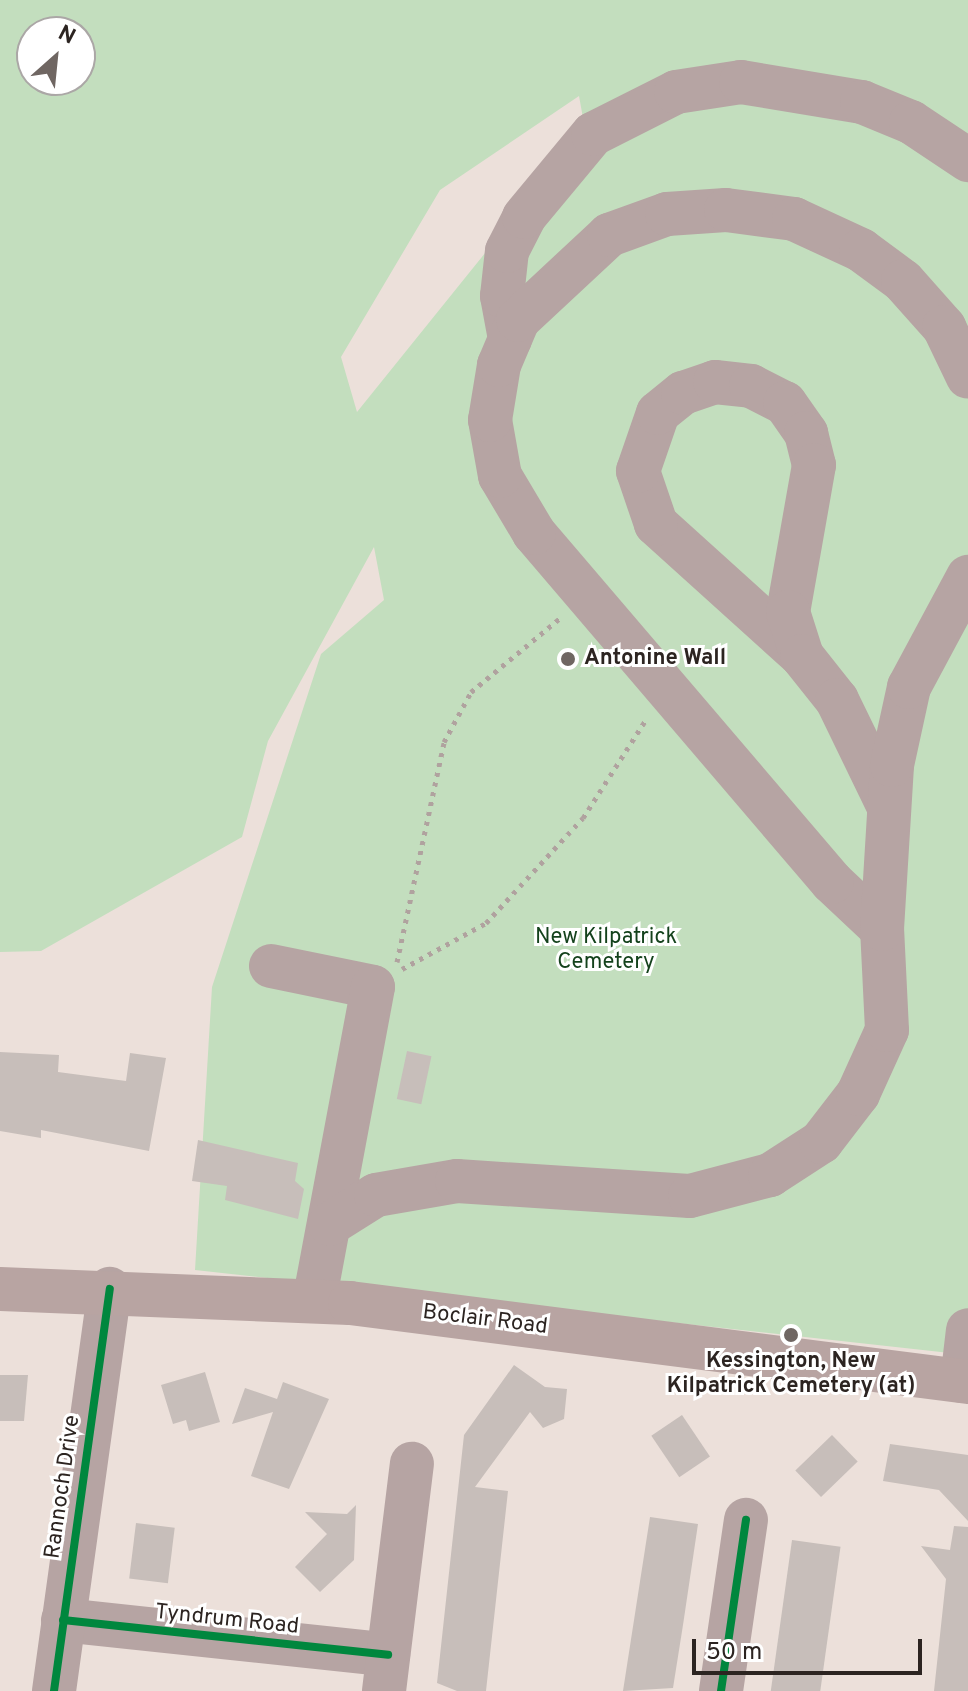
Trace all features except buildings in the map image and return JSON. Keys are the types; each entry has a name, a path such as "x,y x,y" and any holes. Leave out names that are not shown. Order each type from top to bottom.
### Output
{"main road":[{"name":"Boclair Road","path":"0,1289 110,1289 314,1301 965,1381"}],"street":[{"path":"510,339 502,296 507,251 524,217 593,134 676,92 741,82 862,102 911,122 968,160"},
{"path":"882,929 584,597 500,476 490,420 510,339 557,277 609,235 667,214 726,210 794,219 861,250 903,281 944,327 968,377"},
{"path":"802,656 788,612 814,465 806,433 785,403 751,386 715,382 683,393 658,413 638,471 656,524 802,656 843,712 888,805"},
{"path":"330,1224 376,1195 457,1181 690,1196 770,1175 821,1142 858,1094 887,1030 882,929 888,805 909,687 953,628 968,577"},
{"path":"271,966 373,987 314,1301"},
{"name":"Rannoch Drive","path":"54,1691 110,1289"},
{"path":"965,1381 968,1330"},
{"path":"386,1673 412,1464"},
{"path":"721,1691 746,1520"},
{"name":"Tyndrum Road","path":"63,1620 386,1673"}],"path":[{"path":"584,597 471,692 444,742 395,974 486,923 583,818 666,689"}],"green space":[{"name":"New Kilpatrick Cemetery","path":"0,0 968,0 968,1355 195,1270 212,987 321,654 384,600 374,547 268,741 242,837 41,951 0,952","holes":["579,96 585,129 357,412 341,357 440,190"]}],"cycle path":[{"path":"54,1691 110,1289"},
{"path":"721,1691 746,1520"},
{"path":"63,1620 388,1655"}],"place":[{"name":"Antonine Wall","path":"568,659"},
{"name":"Kessington, New Kilpatrick Cemetery (at)","path":"791,1335"}]}
